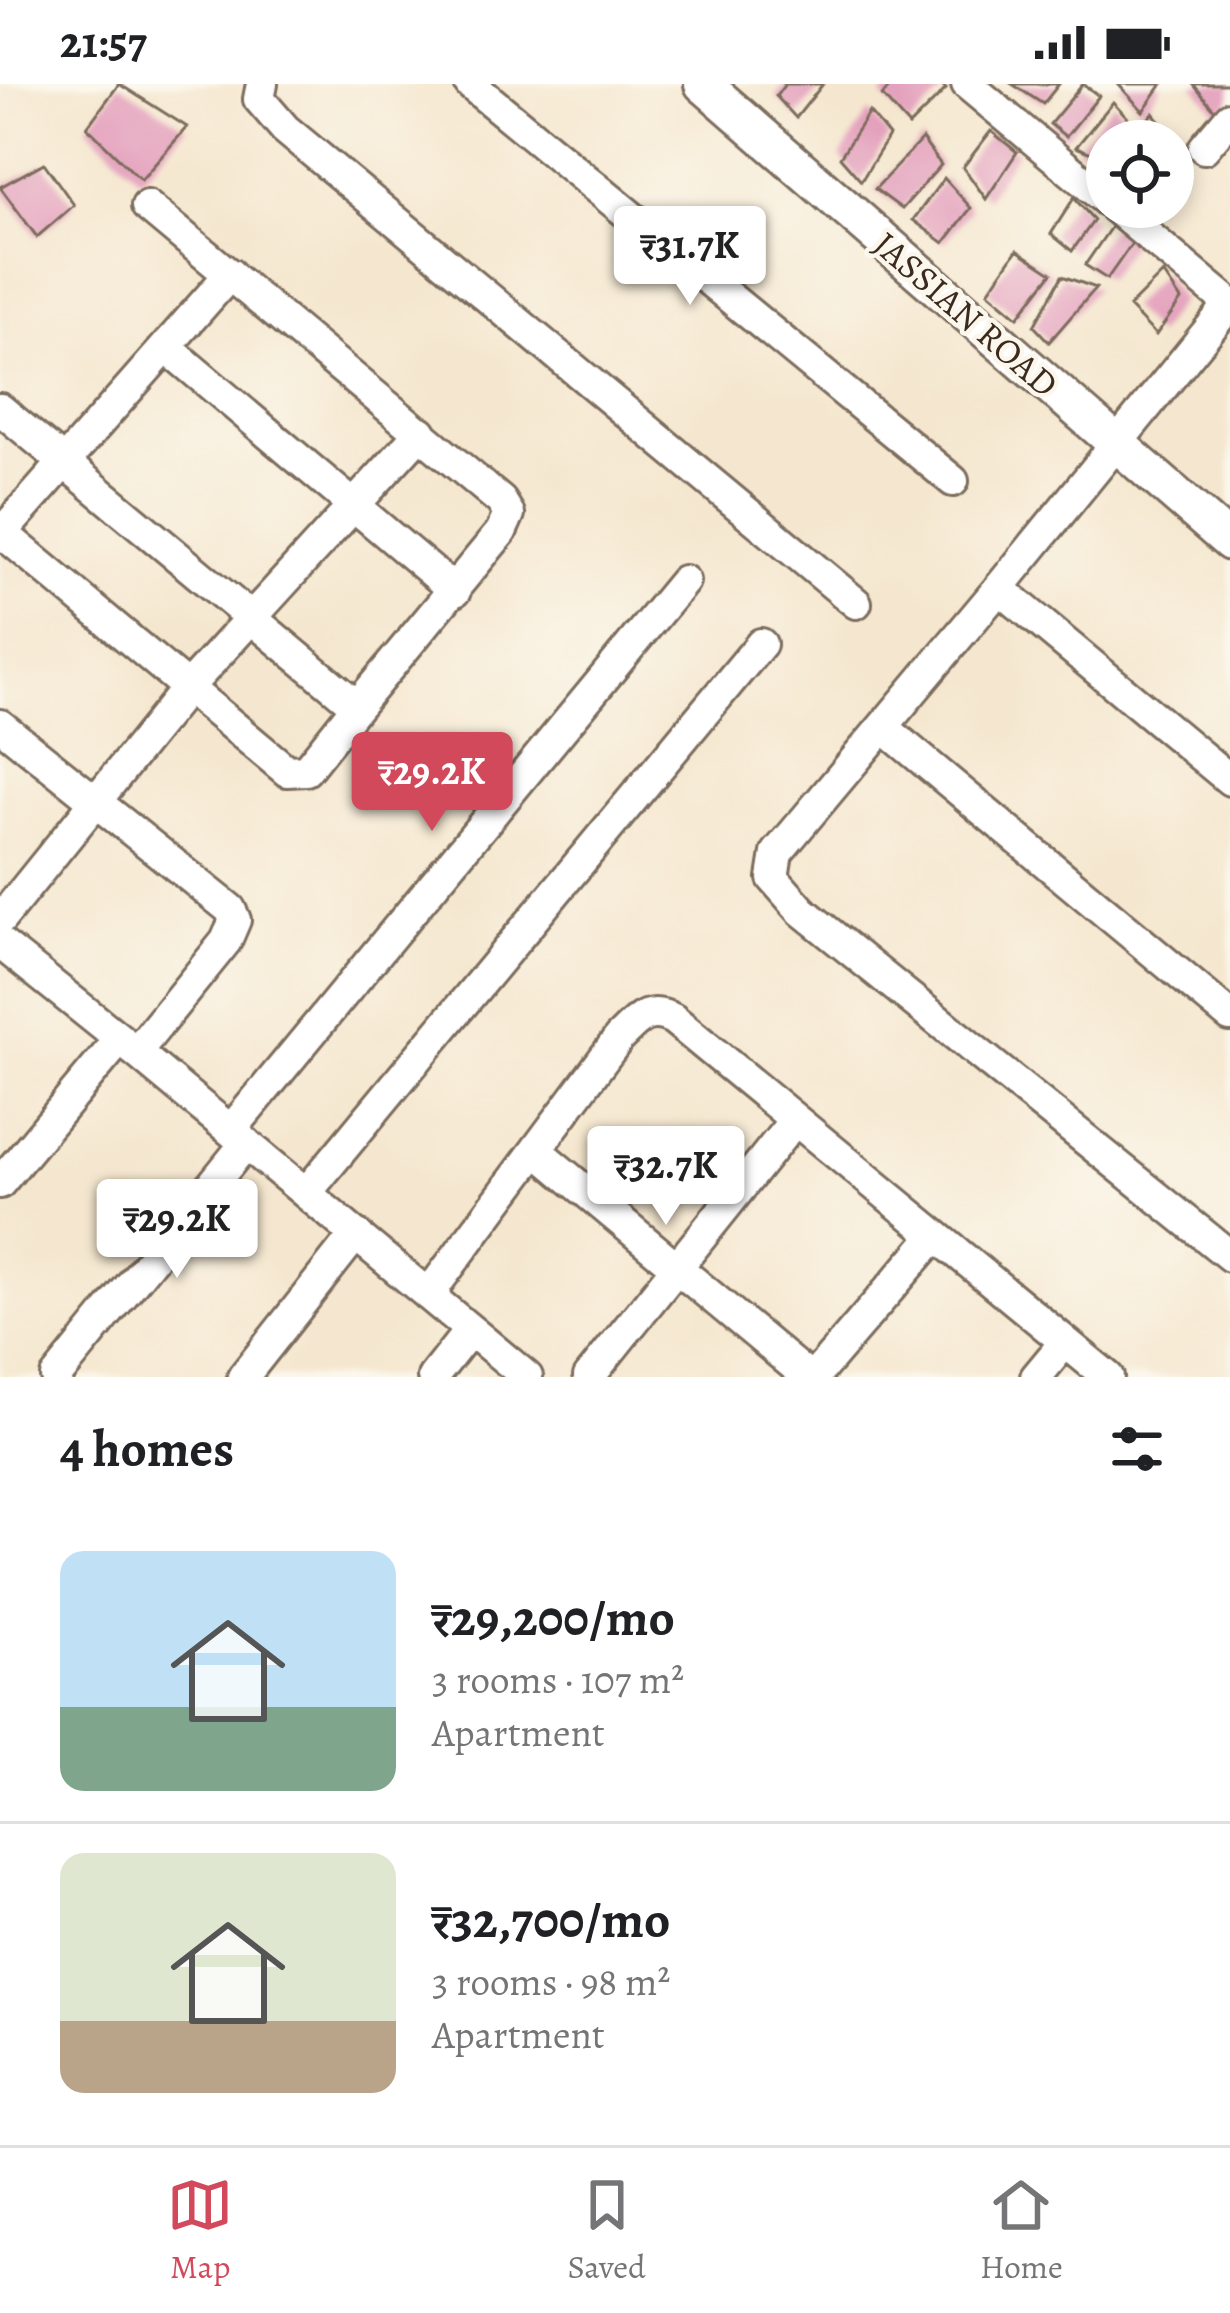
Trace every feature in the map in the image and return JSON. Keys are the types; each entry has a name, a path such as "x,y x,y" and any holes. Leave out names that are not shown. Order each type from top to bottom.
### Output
{"street":[{"path":"262,84 259,98 285,129 856,603"},
{"path":"470,84 952,481"},
{"name":"JASSIAN ROAD","path":"703,84 1230,542"},
{"path":"968,84 1086,184"},
{"path":"1204,148 1230,117"},
{"path":"147,206 230,274 421,432 501,500 508,514 455,591 306,770 297,773 277,766 1,533 230,274"},
{"path":"1139,228 1230,304 777,853 773,878 802,911 1230,1256"},
{"path":"166,347 455,591"},
{"path":"0,409 357,706"},
{"path":"0,920 187,688 421,432"},
{"path":"56,1377 238,1137 684,580"},
{"path":"999,588 1230,780"},
{"path":"306,1193 761,644"},
{"path":"0,725 230,909 235,920 226,941 0,1183"},
{"path":"883,727 1230,1016"},
{"path":"0,943 527,1377"},
{"path":"428,1295 620,1038 647,1012 673,1019 1108,1377"},
{"path":"589,1377 794,1121"},
{"path":"537,1151 811,1377 935,1235"},
{"path":"243,1377 356,1234"},
{"path":"433,1377 470,1330"},
{"path":"1036,1377 1065,1342"}],"building":[{"path":"119,84 187,127 141,180 87,127"},
{"path":"785,84 823,84 796,118 776,96"},
{"path":"892,84 940,84 946,89 909,126 882,96"},
{"path":"1012,84 1059,84 1043,104"},
{"path":"1083,84 1099,96 1066,137 1050,124"},
{"path":"1118,84 1162,84 1143,111"},
{"path":"1193,84 1230,84 1230,100 1219,115"},
{"path":"1113,102 1129,119 1128,120 1098,120"},
{"path":"869,112 889,136 861,181 840,157"},
{"path":"991,131 1017,152 986,199 963,167"},
{"path":"922,139 941,165 902,209 875,189"},
{"path":"44,163 74,205 37,237 0,187"},
{"path":"944,178 971,208 944,243 913,220"},
{"path":"1074,198 1086,211 1088,228 1072,251 1051,234"},
{"path":"1110,228 1135,239 1107,279 1085,265"},
{"path":"1017,250 1052,273 1018,317 988,292"},
{"path":"1163,273 1181,300 1156,335 1129,307"},
{"path":"1062,276 1096,288 1049,342 1034,326"}]}
